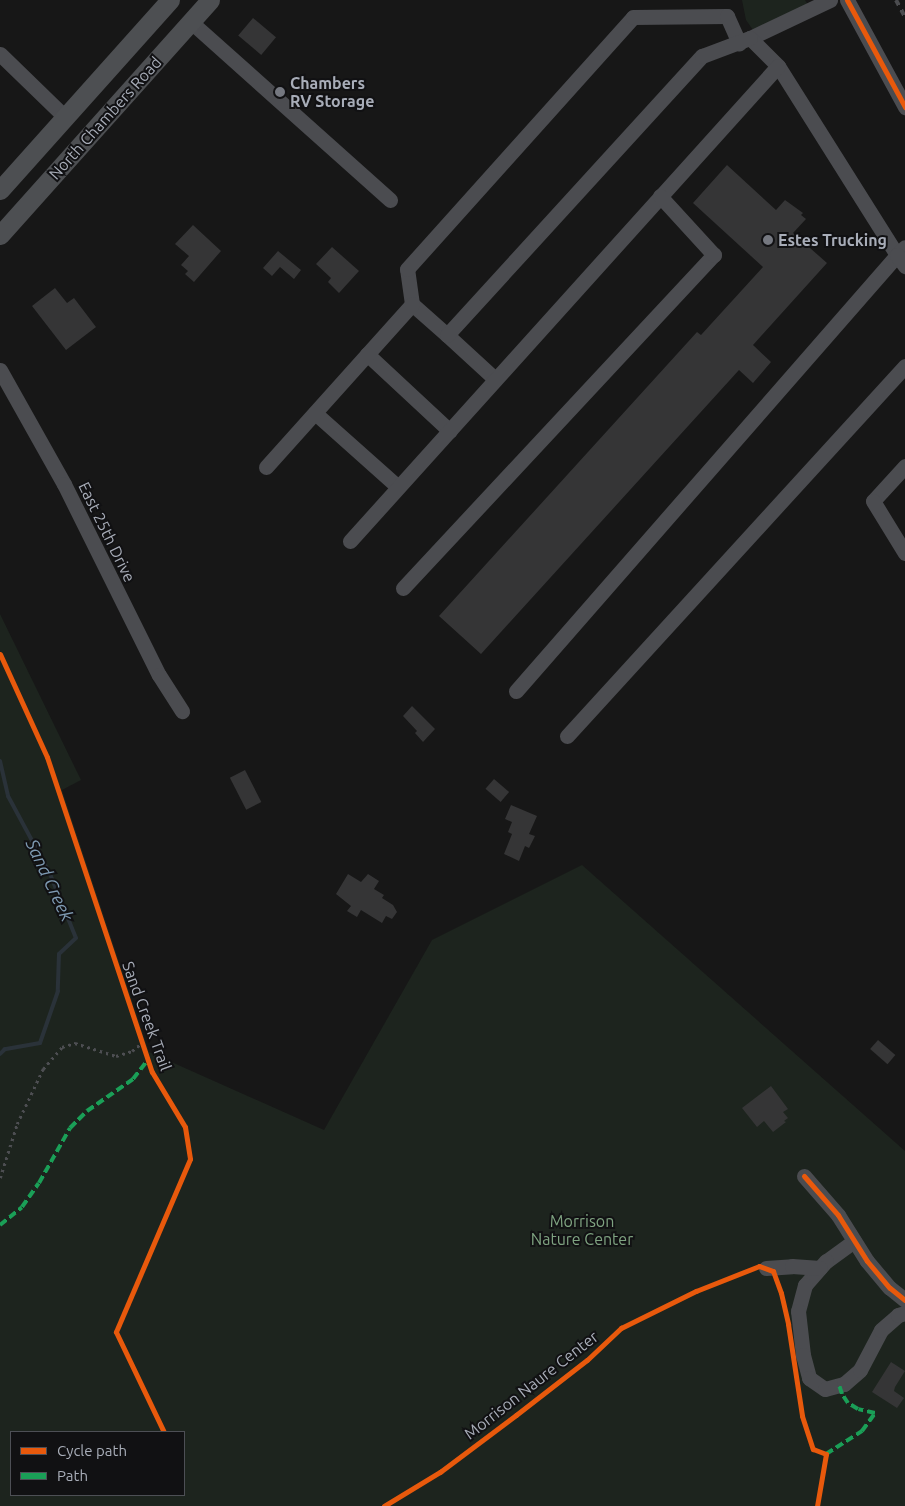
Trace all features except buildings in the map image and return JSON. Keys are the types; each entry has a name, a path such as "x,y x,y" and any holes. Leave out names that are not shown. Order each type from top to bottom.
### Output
{"main road":[{"name":"North Chambers Road","path":"0,190 170,0"},
{"name":"North Chambers Road","path":"0,235 210,0"}],"street":[{"path":"447,335 702,56 744,40 830,0"},
{"path":"847,0 905,106"},
{"path":"496,379 412,304 407,269 633,17 727,16 744,40 778,66 902,256 516,691"},
{"path":"191,22 390,200"},
{"path":"0,54 65,117"},
{"path":"350,541 778,66"},
{"path":"403,588 714,254 660,196"},
{"path":"266,467 412,304"},
{"path":"367,354 450,431"},
{"path":"567,736 905,366"},
{"name":"East 25th Drive","path":"0,370 64,484 159,675 182,711"},
{"path":"315,413 398,487"},
{"path":"905,466 873,501 905,553"},
{"path":"804,1176 838,1215 867,1261 890,1288 905,1300"},
{"path":"854,1241 826,1261 805,1285 798,1311 803,1355 809,1378 825,1389 844,1384 860,1370 880,1330 905,1313"},
{"path":"766,1268 792,1266 820,1268"}],"path":[{"path":"0,1178 17,1124 44,1069 62,1047 75,1043 116,1056 132,1051 142,1043"}],"green space":[{"path":"742,0 805,0 808,5 753,30 746,20"},
{"name":"Morrison Nature Center","path":"0,614 81,780 62,790 149,1052 324,1130 432,940 582,865 905,1151 905,1506 0,1506"}],"waterway":[{"name":"Sand Creek","path":"0,761 8,796 50,874 76,938 59,954 58,991 40,1043 5,1049 0,1054"}],"railway":[{"path":"896,0 905,17"}],"marked path":[{"path":"0,1225 22,1207 39,1183 70,1128 87,1111 133,1079 148,1060"},
{"path":"826,1454 862,1431 875,1413 858,1409 848,1403 839,1385"}],"cycle path":[{"path":"847,0 905,107"},
{"name":"Sand Creek Trail","path":"0,654 47,757 152,1072 185,1127 190,1159 116,1332 164,1431"},
{"path":"804,1176 838,1215 867,1261 890,1288 905,1300"},
{"name":"Morrison Naure Center","path":"384,1506 440,1472 516,1415 587,1360 621,1328 696,1291 759,1266 773,1271 781,1293 788,1324 802,1416 813,1449 826,1454 817,1506"}],"place":[{"name":"Chambers RV Storage","path":"280,92"},
{"name":"Estes Trucking","path":"768,240"}]}
